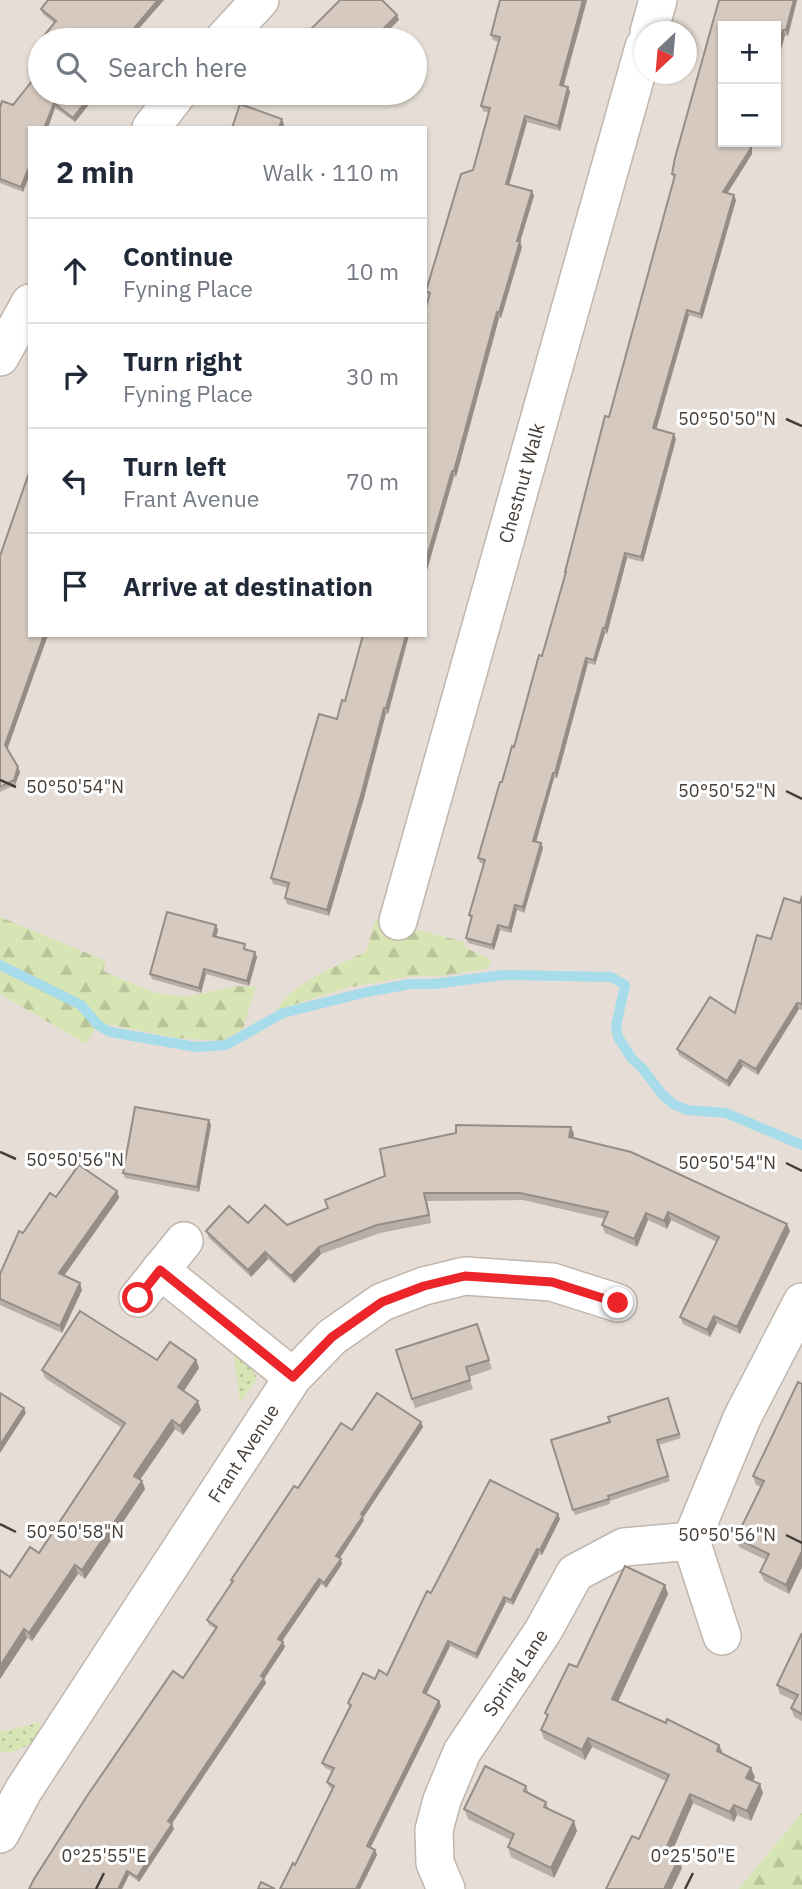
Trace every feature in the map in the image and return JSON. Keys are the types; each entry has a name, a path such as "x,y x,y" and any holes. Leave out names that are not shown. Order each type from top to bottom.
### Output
{"street":[{"path":"234,28 260,0"},
{"path":"652,21 658,0"},
{"name":"Chestnut Walk","path":"398,921 635,84"},
{"path":"153,126 169,105"},
{"path":"0,357 28,307"},
{"path":"138,1298 184,1241"},
{"path":"160,1270 293,1377"},
{"name":"Frant Avenue","path":"0,1834 12,1783 293,1377 332,1337 382,1302 424,1286 465,1276 552,1282 618,1303"},
{"path":"722,1636 691,1541 742,1418 802,1302"},
{"name":"Spring Lane","path":"446,1889 435,1863 434,1830 442,1800 462,1752 543,1631 575,1573 624,1547 691,1541"}],"shaded area":[{"path":"0,0 802,0 802,1813 739,1889 0,1889"}],"green space":[{"path":"0,917 106,961 103,971 155,993 187,997 235,986 256,986 243,1029 221,1041 178,1038 100,1021 86,1044 0,994"},
{"path":"376,919 464,942 466,948 492,960 487,969 440,976 413,976 346,988 277,1010 293,991 304,983 366,952"},
{"path":"239,1348 250,1362 257,1379 240,1402 234,1356"},
{"path":"41,1722 36,1742 9,1753 0,1752 0,1732"},
{"path":"802,1813 802,1889 739,1889 740,1887"}],"building":[{"path":"48,0 158,0 134,28 50,28 56,21 41,9"},
{"path":"340,0 382,0 397,15 384,28 312,28"},
{"path":"500,0 583,0 560,85 568,87 558,126 525,116 506,184 532,191 517,241 520,241 427,557 427,303 430,293 427,288 461,174 473,170 490,108 481,106 500,37 491,35"},
{"path":"719,0 794,0 786,30 783,30 781,37 781,21 718,21 718,147 751,148 723,192 734,195 700,314 687,310 653,428 674,434 641,557 625,553 594,660 586,658 555,773 533,841 541,843 523,907 515,905 509,928 498,925 492,945 466,938 472,916 469,915 485,860 478,858 566,572 605,416 609,417 675,175 672,174 675,158"},
{"path":"28,86 28,105 53,105 45,126 28,126 28,170 21,187 0,179 0,108 2,101 13,105"},
{"path":"57,105 83,105 73,118"},
{"path":"240,105 282,119 280,126 233,126"},
{"path":"28,476 28,637 43,637 5,745 18,767 14,780 0,787 0,556"},
{"path":"362,637 405,637 327,910 285,898 289,883 271,878 319,714 337,719 342,700 345,701"},
{"path":"802,896 802,1004 797,1003 756,1069 740,1060 727,1081 677,1049 710,997 735,1013 757,935 771,939 784,898 800,903"},
{"path":"167,912 216,925 213,936 245,944 244,949 255,952 247,981 204,969 199,988 150,974"},
{"path":"135,1107 209,1120 197,1187 123,1173"},
{"path":"456,1125 571,1127 569,1137 631,1152 787,1224 737,1327 714,1316 707,1330 680,1317 719,1237 668,1212 664,1221 646,1213 634,1239 602,1225 608,1212 520,1193 424,1193 429,1215 377,1225 319,1247 291,1276 265,1252 248,1270 206,1231 229,1206 248,1223 265,1205 287,1225 328,1208 325,1200 385,1176 380,1149 456,1133"},
{"path":"79,1165 117,1191 59,1273 80,1283 60,1326 0,1299 0,1274 19,1231 23,1233 50,1193 56,1197"},
{"path":"80,1311 157,1360 170,1342 196,1360 178,1387 198,1401 180,1426 172,1420 134,1476 142,1481 82,1570 75,1565 29,1633 24,1629 0,1666 0,1570 10,1577 30,1547 39,1553 125,1423 42,1370"},
{"path":"477,1324 489,1360 466,1367 470,1380 412,1399 396,1350"},
{"path":"798,1382 802,1384 802,1551 786,1585 760,1572 769,1554 736,1538 764,1481 753,1476"},
{"path":"0,1393 24,1408 0,1445"},
{"path":"377,1393 421,1422 336,1556 341,1559 324,1583 319,1579 278,1639 283,1642 261,1676 264,1678 168,1821 172,1824 137,1877 127,1871 118,1889 29,1889 87,1796 173,1671 183,1678 217,1627 207,1620 294,1486 298,1488 341,1423 352,1430"},
{"path":"668,1398 679,1434 657,1440 668,1476 573,1510 551,1440 610,1422 608,1417"},
{"path":"490,1480 558,1514 540,1550 537,1549 511,1600 504,1597 476,1654 448,1641 423,1692 439,1701 367,1846 375,1850 356,1889 280,1889 293,1863 295,1865 334,1786 327,1782 334,1768 322,1763 351,1705 348,1703 363,1673 375,1679 379,1670 387,1675 427,1591 431,1593"},
{"path":"625,1566 665,1585 612,1699 666,1723 667,1719 719,1745 717,1751 751,1768 746,1778 760,1784 747,1811 734,1805 730,1812 690,1794 665,1851 679,1858 664,1889 606,1889 632,1836 639,1839 669,1775 588,1738 582,1750 541,1730 548,1715 545,1713 569,1664 577,1667"},
{"path":"802,1633 802,1714 791,1708 798,1695 777,1685"},
{"path":"485,1766 526,1786 524,1791 546,1802 544,1807 574,1821 551,1868 508,1847 514,1834 464,1809"},
{"path":"261,1882 275,1889 258,1889"}],"waterway":[{"path":"0,965 81,1005 98,1025 110,1032 196,1047 226,1045 283,1013 410,984 434,984 503,975 611,977 625,985 616,1026 618,1037 632,1059 673,1104 687,1110 726,1113 802,1145"}],"route":[{"path":"138,1298 160,1270 293,1377 332,1337 382,1302 424,1286 465,1276 552,1282 618,1303"}]}
